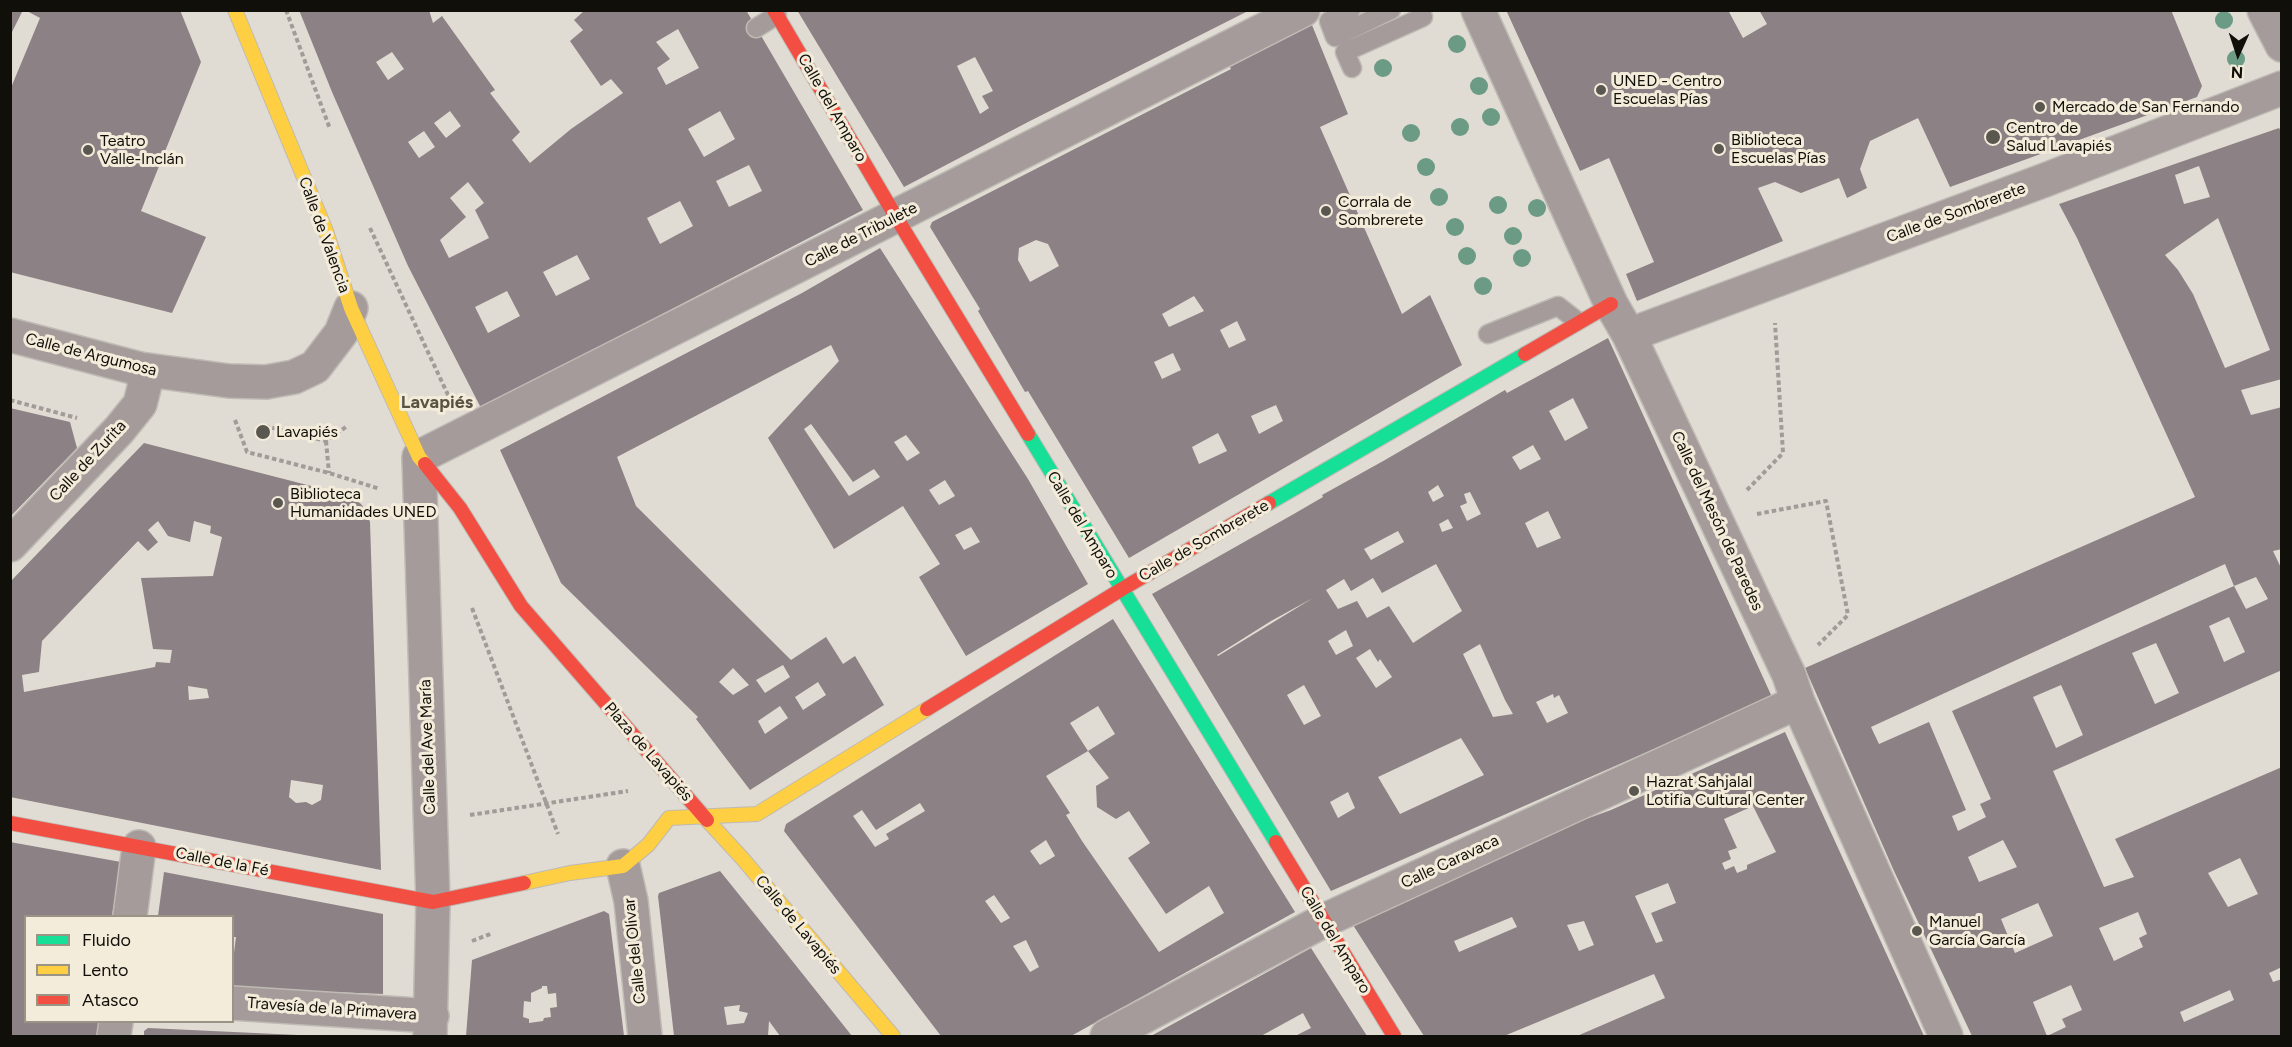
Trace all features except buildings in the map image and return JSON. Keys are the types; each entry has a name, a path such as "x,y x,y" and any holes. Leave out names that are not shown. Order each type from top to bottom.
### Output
{"street":[{"name":"Calle de Valencia","path":"235,10 326,231 351,308 419,457"},
{"name":"Calle de Tribulete","path":"419,457 896,218 1303,10"},
{"name":"Calle del Mesón de Paredes","path":"1478,10 1611,304 1629,335 1789,675 1798,702 1946,1036"},
{"path":"2264,10 2282,45"},
{"name":"Calle del Amparo","path":"776,13 896,218 1394,1036"},
{"name":"Calle de Sombrerete","path":"1629,335 2045,180 2282,88"},
{"name":"Calle de Sombrerete","path":"702,815 757,814 1122,589 1577,321 1611,304"},
{"name":"Calle de Argumosa","path":"10,335 140,369 229,381 266,382 294,377 315,367 341,333 351,308"},
{"name":"Calle de Zurita","path":"10,545 119,430 140,404 145,384 140,369"},
{"name":"Plaza de Lavapiés","path":"419,457 460,508 521,606 702,815"},
{"name":"Calle del Ave María","path":"419,457 433,902 431,1026"},
{"name":"Calle Caravaca","path":"1107,1036 1323,921 1798,702"},
{"name":"Plaza de Lavapiés","path":"623,866 648,845 669,818 702,815"},
{"name":"Calle de Lavapiés","path":"702,815 893,1036"},
{"name":"Calle de la Fé","path":"10,823 433,902"},
{"path":"130,915 139,847"},
{"path":"433,902 570,873 623,866"},
{"name":"Calle del Olivar","path":"623,866 631,901 645,1036"},
{"name":"Travesía de la Primavera","path":"234,1003 431,1026"}],"lane":[{"path":"1351,10 1329,21 1335,37 1391,10"},
{"path":"1352,68 1345,52 1423,17 1420,10"},
{"path":"756,28 776,13"},
{"path":"1488,334 1558,306 1577,321"}],"path":[{"path":"286,10 332,132"},
{"path":"369,226 452,404"},
{"path":"1718,521 1783,453 1773,281"},
{"path":"10,400 85,420"},
{"path":"234,418 247,452 329,473 383,490"},
{"path":"266,426 327,441 346,428"},
{"path":"327,441 329,473"},
{"path":"1718,521 1826,501 1848,615"},
{"path":"469,600 561,843"},
{"path":"466,816 630,791"}],"traffic: fast":[{"path":"1269,503 1525,354"},
{"path":"1028,434 1276,842"}],"traffic: slow":[{"path":"235,10 326,231 351,308 419,457 425,464"},
{"path":"524,883 570,873 623,866 648,845 669,818 757,814 927,709"},
{"path":"707,820 893,1036"}],"traffic: jam":[{"path":"774,10 1028,434"},
{"path":"1525,354 1611,304"},
{"path":"425,464 460,508 521,606 707,820"},
{"path":"927,709 1122,589 1269,503"},
{"path":"10,823 433,902 524,883"},
{"path":"1276,842 1394,1036"}],"place":[{"name":"UNED - Centro Escuelas Pías","path":"1601,90"},
{"name":"Mercado de San Fernando","path":"2040,107"},
{"name":"Centro de Salud Lavapiés","path":"1993,137"},
{"name":"Biblioteca Escuelas Pías","path":"1719,149"},
{"name":"Teatro Valle-Inclán","path":"88,150"},
{"name":"Corrala de Sombrerete","path":"1326,211"},
{"name":"Lavapiés","path":"263,432"},
{"name":"Biblioteca Humanidades UNED","path":"278,503"},
{"name":"Hazrat Sahjalal Lotifia Cultural Center","path":"1634,791"},
{"name":"Manuel García García","path":"1917,931"}],"district":[{"name":"Lavapiés","path":"437,403"}]}
